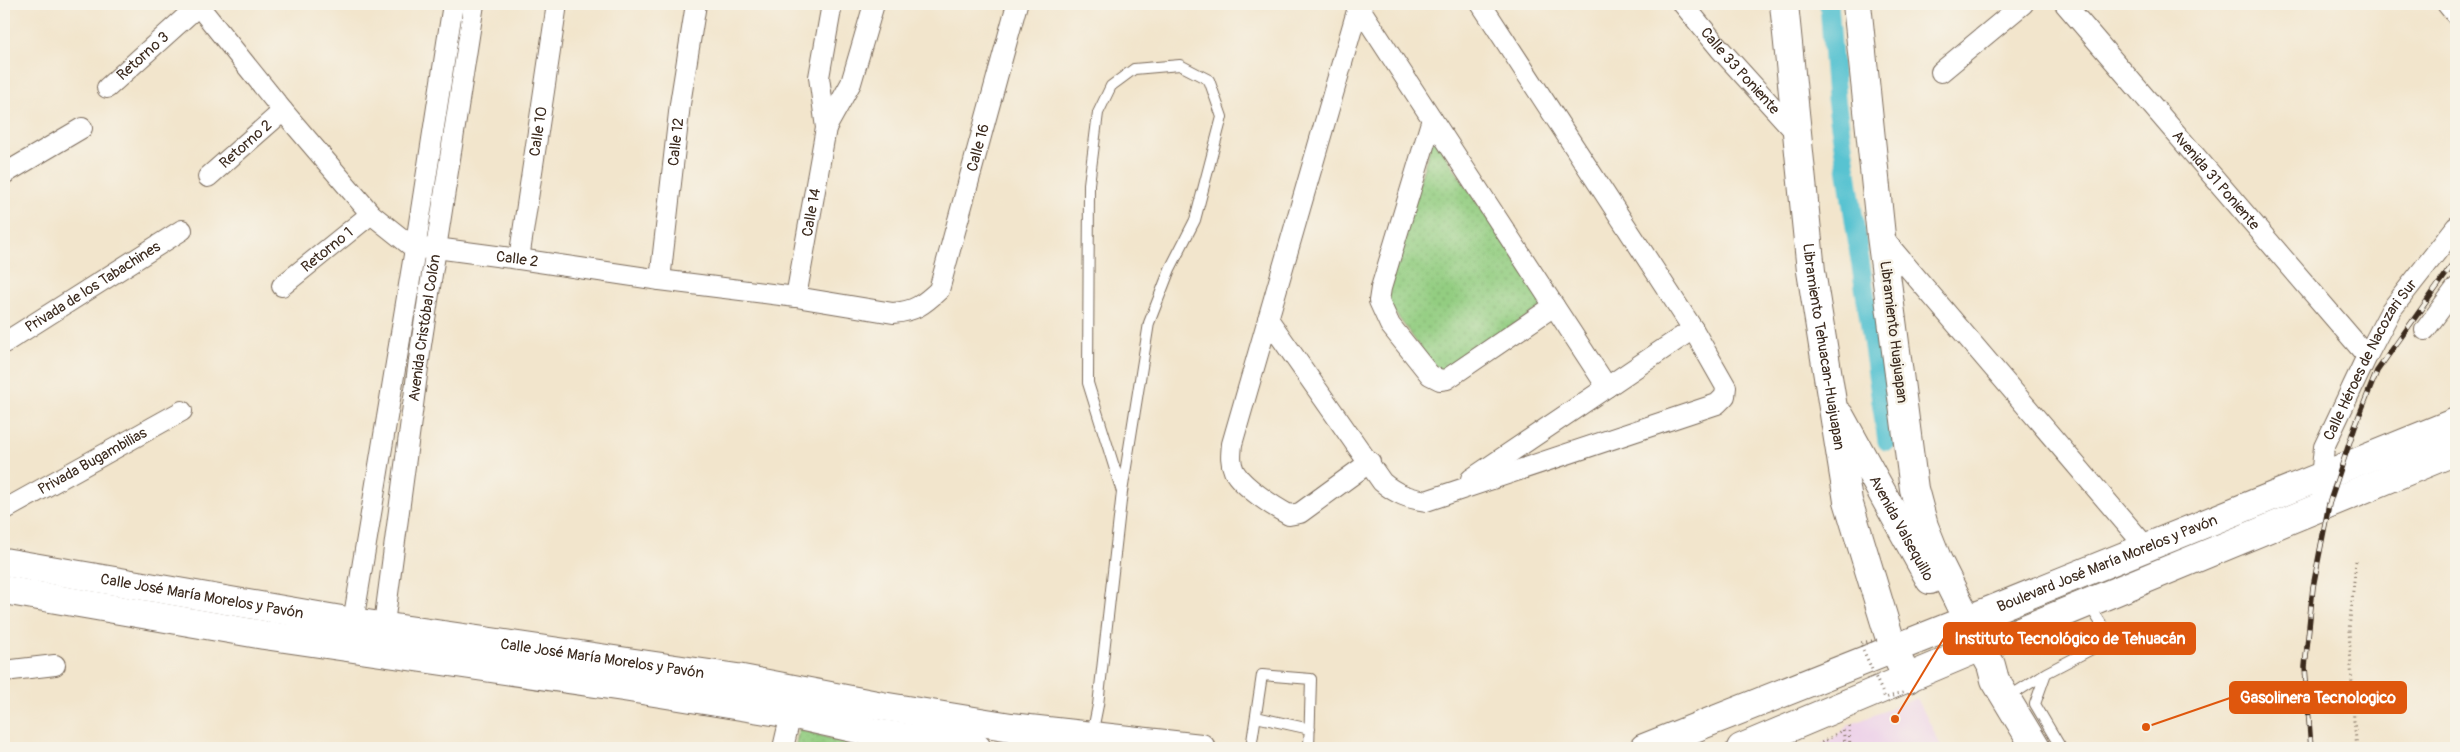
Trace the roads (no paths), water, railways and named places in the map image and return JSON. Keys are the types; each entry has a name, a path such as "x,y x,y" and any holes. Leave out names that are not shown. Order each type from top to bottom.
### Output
{"main road":[{"name":"Libramiento Tehuacan-Huajuapan","path":"1784,4 1811,271 1834,404 1848,501 1885,644 1907,685"},
{"name":"Libramiento Huajuapan","path":"1857,4 1881,236 1914,489 1924,526 1961,622"},
{"name":"Avenida Valsequillo","path":"1834,404 1884,497 1961,622 1974,650 1979,671 2001,689"},
{"name":"Boulevard José María Morelos y Pavón","path":"1644,748 1885,644 1961,622 2456,422"},
{"name":"Boulevard José María Morelos y Pavón","path":"1741,748 1907,685 1974,650 2456,451"},
{"path":"1884,497 1914,489"},
{"name":"Calle José María Morelos y Pavón","path":"4,562 351,635 380,653 623,687 794,702 882,706 1011,727 1090,743 1201,748"},
{"name":"Calle José María Morelos y Pavón","path":"4,590 351,635 384,626 737,678 794,702 871,741 977,748"},
{"path":"2001,689 2036,748"}],"street":[{"path":"198,4 283,111 371,214 415,250"},
{"name":"Retorno 3","path":"107,88 198,4"},
{"name":"Avenida Cristóbal Colón","path":"351,635 415,250 452,4"},
{"name":"Avenida Cristóbal Colón","path":"380,653 436,248 474,4"},
{"name":"Calle 10","path":"519,259 558,4"},
{"name":"Calle 12","path":"660,280 680,104 696,4"},
{"name":"Calle 14","path":"796,297 826,128 819,77 832,4"},
{"name":"Calle 14","path":"826,128 851,83 874,4"},
{"name":"Calle 16","path":"939,290 1017,4"},
{"path":"1268,319 1370,462 1382,482 1393,491 1407,498 1426,501 1718,404 1725,396 1726,387 1694,329 1481,4"},
{"name":"Calle 33 Poniente","path":"1683,4 1720,49 1798,135"},
{"path":"1942,72 2023,4"},
{"name":"Avenida 31 Poniente","path":"2065,4 2367,356"},
{"path":"2447,4 2456,15"},
{"path":"1359,5 1607,387"},
{"path":"1359,5 1232,444 1231,460 1235,472 1247,485 1279,510 1289,514 1300,514 1370,462"},
{"name":"Retorno 2","path":"208,177 283,111"},
{"path":"1432,119 1381,288 1379,301 1390,325 1430,375 1440,380 1447,379 1554,306"},
{"path":"4,174 82,128"},
{"name":"Retorno 1","path":"282,286 371,214"},
{"name":"Calle Héroes de Nacozari Sur","path":"2318,508 2324,447 2367,356 2391,310 2456,227"},
{"name":"Privada de los Tabachines","path":"4,342 182,230"},
{"path":"1881,236 2146,547"},
{"name":"Calle 2","path":"415,250 436,248 796,297 893,313 909,311 926,302 939,290"},
{"path":"2425,330 2456,288"},
{"path":"1450,493 1694,329"},
{"name":"Privada Bugambilias","path":"4,510 182,411"},
{"path":"4,671 55,665"},
{"path":"783,748 794,702"},
{"path":"871,741 882,706"}],"lane":[{"path":"1090,743 1098,705 1122,492 1149,324 1170,269 1195,220 1222,117 1209,80 1180,65 1134,69 1111,86 1098,113 1089,184 1088,383 1122,492"},
{"path":"2001,689 2046,673 2110,639 2088,602"},
{"path":"2046,673 2035,704 2061,748"},
{"path":"1251,748 1262,675 1311,679 1309,748"},
{"path":"1256,717 1310,729"}],"waterway":[{"path":"1829,4 1836,99 1887,441"}],"railway":[{"path":"2311,748 2305,667 2313,587 2329,504 2355,426 2377,371 2456,260"}],"place":[{"name":"Instituto Tecnológico de Tehuacán","path":"1895,719"},
{"name":"Gasolinera Tecnologico","path":"2146,727"}]}
